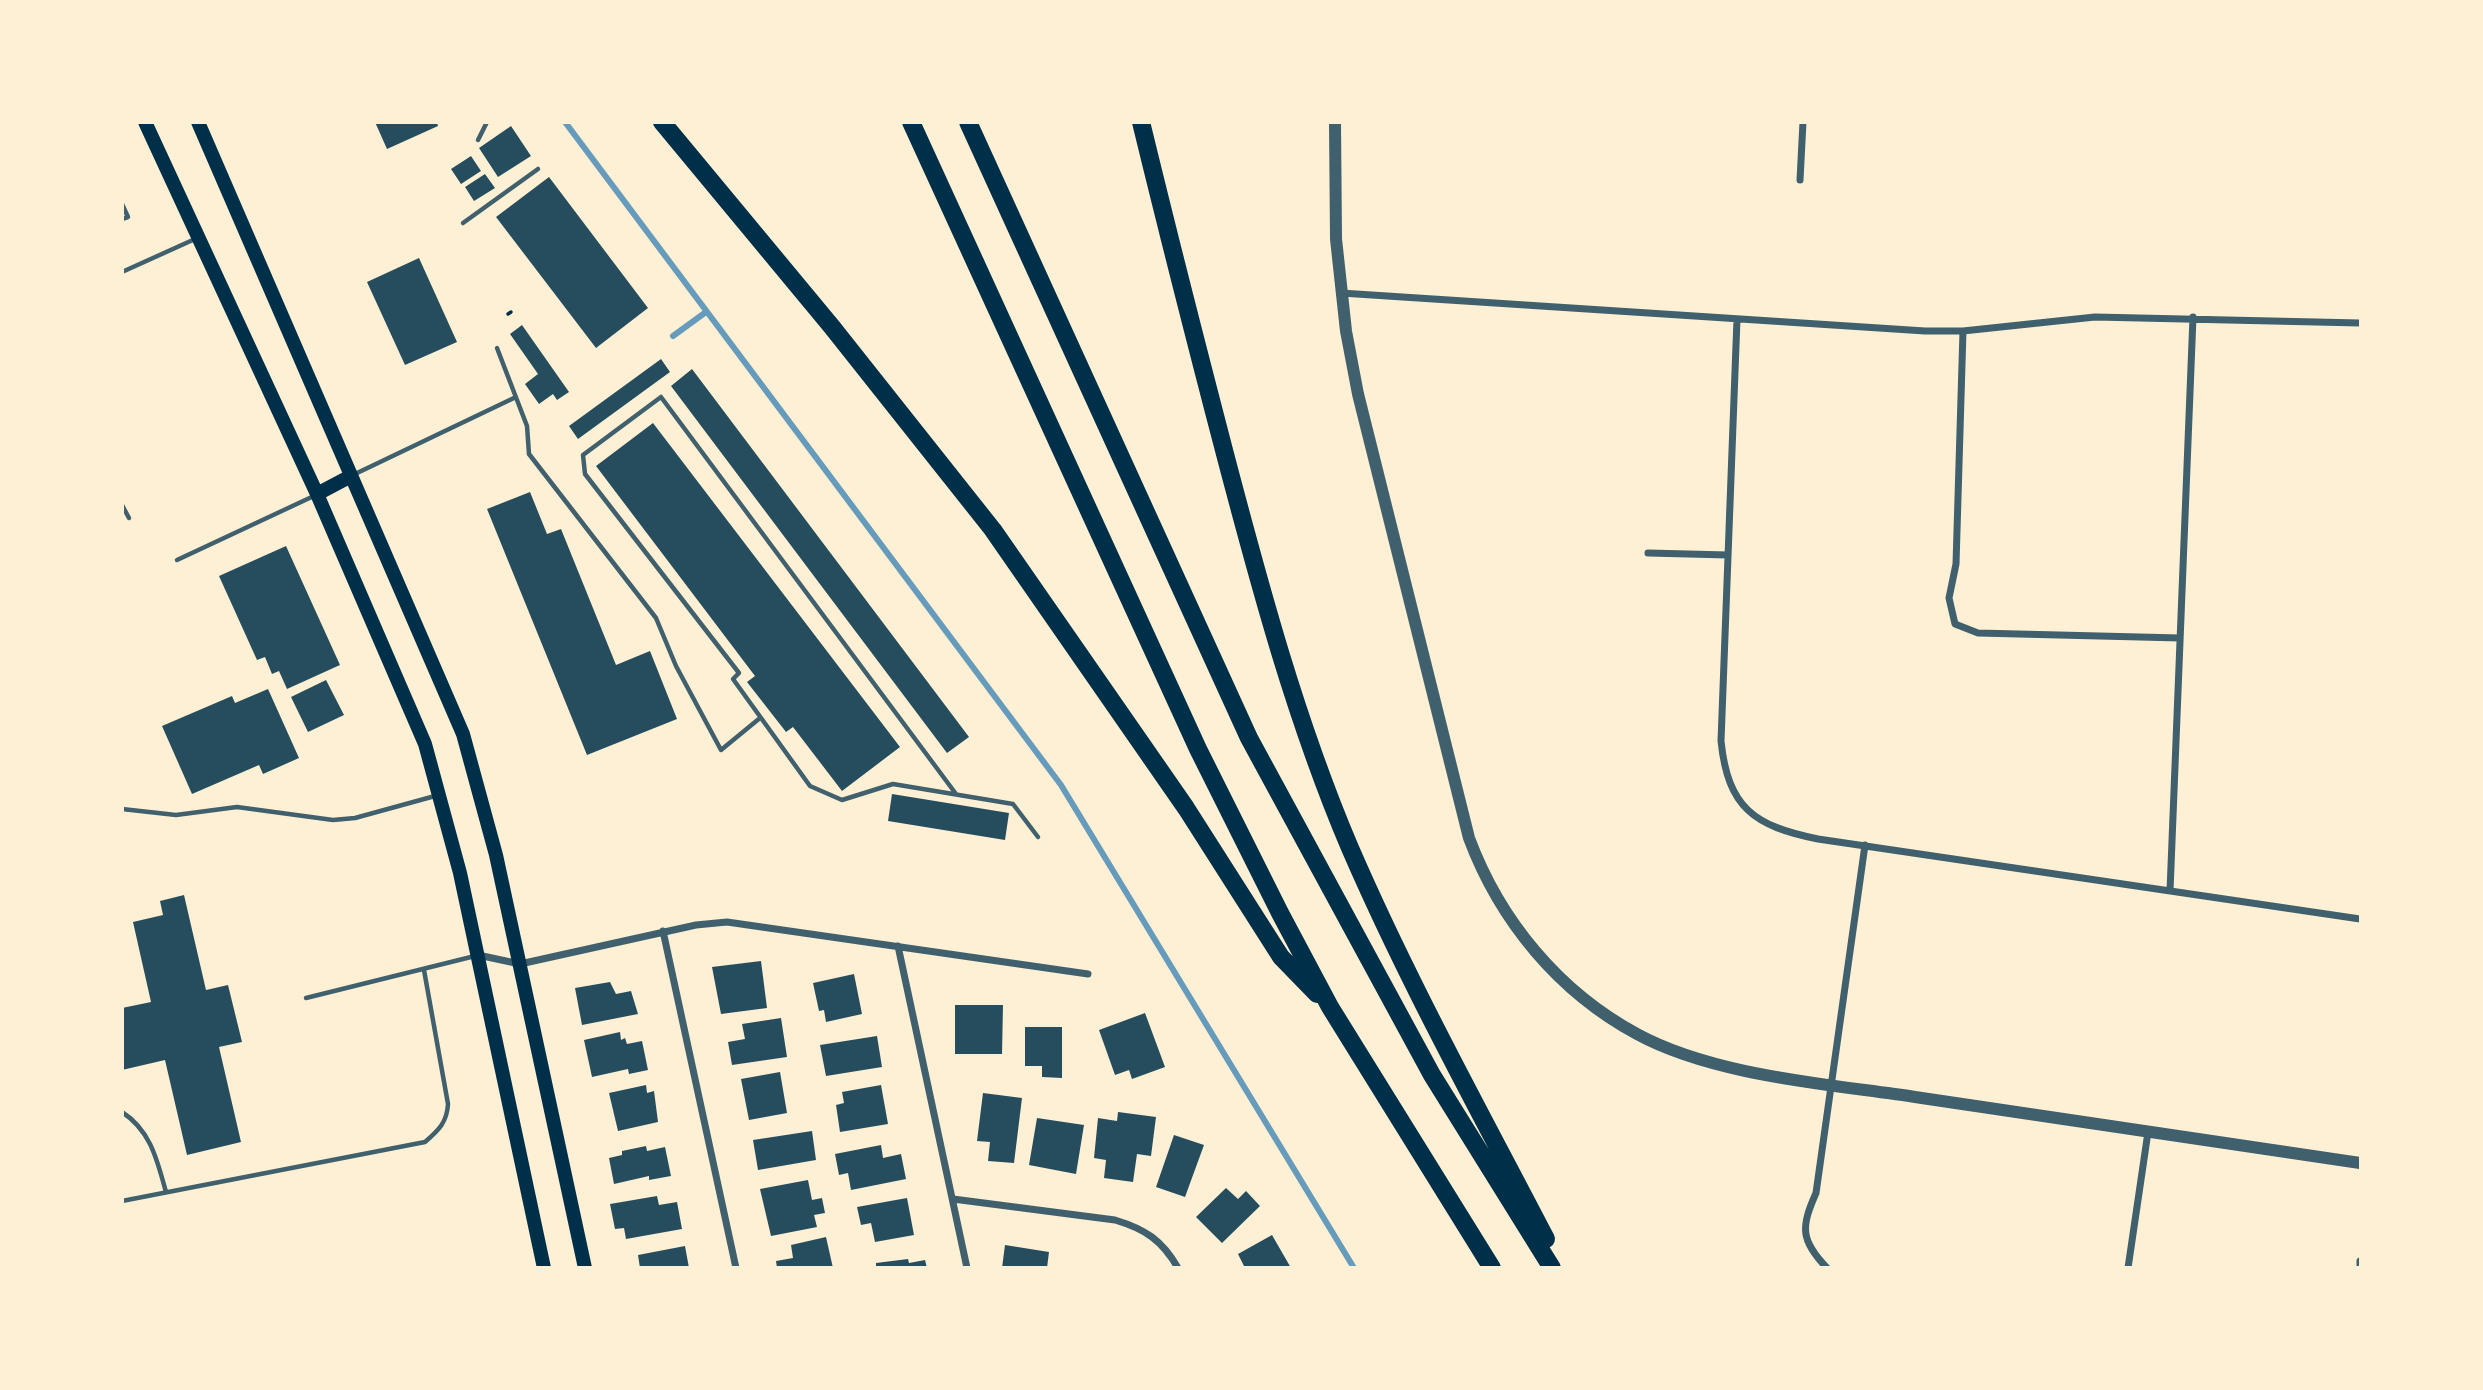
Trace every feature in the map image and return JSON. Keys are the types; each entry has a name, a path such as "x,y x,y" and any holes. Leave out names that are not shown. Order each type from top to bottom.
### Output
{"highway":[{"path":"662,122 832,327 993,530 1186,808 1280,957 1330,1007"},
{"path":"911,122 1198,750 1330,1007 1492,1268"},
{"path":"968,122 1249,738 1432,1075 1552,1268"},
{"path":"1140,122 1279,653 1349,846 1387,929 1561,1268"}],"main road":[{"path":"145,122 317,494 425,744 441,794 478,955 544,1268"},
{"path":"198,122 463,734 484,807 520,964 585,1268"},
{"path":"317,494 351,476"}],"street":[{"path":"1335,122 1336,239 1341,293 1359,394 1469,838 1485,875 1522,937 1581,997 1637,1034 1668,1049 1701,1060 1830,1084 2361,1163"},
{"path":"1800,180 1803,122"},
{"path":"1341,293 1963,331 2095,317 2193,317 2361,323"},
{"path":"2170,891 2193,317"},
{"path":"1737,319 1721,741 1724,770 1743,806 1781,832 2361,919"},
{"path":"1963,331 1956,564 1949,598 1955,624 1978,633 2180,638"},
{"path":"1648,553 1728,555"},
{"path":"1827,1268 1813,1253 1804,1234 1806,1216 1816,1194 1865,845"},
{"path":"478,955 520,964 663,931 727,922 1088,974"},
{"path":"663,931 736,1268"},
{"path":"898,946 967,1268"},
{"path":"2128,1268 2148,1132"},
{"path":"953,1199 1115,1220 1137,1226 1154,1236 1178,1268"},
{"path":"2360,1268 2361,1261"}],"lane":[{"path":"478,140 487,122"},
{"path":"463,223 538,169"},
{"path":"122,204 128,217 122,219"},
{"path":"122,272 197,238"},
{"path":"497,348 527,426 529,454 656,618 676,666 721,750 760,718"},
{"path":"351,476 375,462 516,397"},
{"path":"956,794 661,397 583,455 585,474 739,673 733,679 810,786 842,800 893,784 1013,804 1038,837"},
{"path":"177,560 317,494"},
{"path":"122,505 129,519"},
{"path":"122,810 176,815 237,807 333,820 355,818 441,794"},
{"path":"306,998 478,955"},
{"path":"122,1201 425,1142 448,1116 448,1104 424,970"},
{"path":"122,1112 137,1122 152,1145 166,1192"}],"building":[{"path":"375,122 437,122 438,126 387,149"},
{"path":"511,126 531,156 498,177 479,148"},
{"path":"471,156 481,171 461,184 451,169"},
{"path":"485,174 495,188 474,201 465,187"},
{"path":"549,177 648,308 596,348 496,217"},
{"path":"419,258 457,342 405,365 367,282"},
{"path":"522,325 569,392 557,400 553,394 539,404 525,384 538,374 510,334"},
{"path":"661,359 670,372 578,439 569,426"},
{"path":"692,369 969,737 947,753 671,386"},
{"path":"653,423 900,747 842,791 793,727 786,732 747,682 755,676 596,466"},
{"path":"530,492 547,534 561,529 616,665 650,651 677,719 587,755 487,509"},
{"path":"286,546 340,665 287,689 279,671 272,674 265,657 257,660 219,576"},
{"path":"326,680 344,715 308,732 291,697"},
{"path":"268,689 299,758 263,774 259,765 192,794 162,726 232,696 235,703"},
{"path":"892,794 1009,813 1005,840 888,821"},
{"path":"184,895 206,990 228,985 242,1042 219,1047 241,1142 187,1155 165,1060 122,1070 122,1008 151,1002 133,922 163,915 160,901"},
{"path":"761,961 767,1008 721,1014 712,967"},
{"path":"854,974 862,1014 826,1022 824,1010 819,1011 813,983"},
{"path":"610,982 616,994 631,991 638,1014 582,1025 575,988"},
{"path":"955,1005 1003,1005 1002,1054 955,1054"},
{"path":"1145,1013 1165,1067 1132,1079 1129,1070 1115,1075 1099,1030"},
{"path":"781,1018 787,1057 732,1065 728,1042 745,1039 742,1024"},
{"path":"1025,1027 1062,1027 1062,1078 1042,1077 1042,1066 1025,1066"},
{"path":"620,1032 621,1040 625,1038 627,1044 642,1041 648,1070 629,1074 628,1069 592,1077 584,1040"},
{"path":"877,1036 882,1067 826,1076 820,1045"},
{"path":"780,1072 787,1113 749,1120 741,1079"},
{"path":"646,1085 647,1093 654,1091 658,1122 618,1131 609,1093"},
{"path":"881,1085 888,1124 840,1132 836,1105 844,1103 842,1092"},
{"path":"983,1093 1022,1098 1014,1163 988,1161 990,1142 977,1141"},
{"path":"1118,1112 1156,1117 1151,1156 1137,1154 1133,1182 1104,1178 1106,1160 1094,1158 1098,1118 1117,1121"},
{"path":"1037,1118 1084,1125 1076,1174 1029,1165"},
{"path":"812,1131 816,1160 758,1170 753,1140"},
{"path":"1174,1135 1204,1145 1185,1197 1156,1187"},
{"path":"881,1145 883,1158 901,1154 906,1179 851,1190 848,1173 839,1175 835,1154"},
{"path":"646,1146 647,1151 665,1147 671,1176 649,1180 649,1176 614,1184 609,1158 622,1155 622,1151"},
{"path":"808,1180 812,1200 822,1198 825,1213 814,1215 817,1227 771,1236 760,1189"},
{"path":"1226,1188 1238,1199 1246,1191 1260,1206 1222,1243 1196,1217"},
{"path":"657,1196 659,1205 677,1202 682,1229 626,1239 624,1228 615,1229 610,1204"},
{"path":"907,1198 914,1235 875,1242 871,1223 861,1225 857,1207"},
{"path":"1272,1235 1291,1268 1245,1268 1238,1254"},
{"path":"826,1237 833,1268 777,1268 776,1261 793,1258 791,1245"},
{"path":"1005,1245 1049,1252 1047,1268 1002,1268"},
{"path":"685,1246 689,1268 640,1268 638,1255"},
{"path":"908,1259 909,1263 925,1260 927,1268 876,1268 876,1263"}],"waterway":[{"path":"565,122 1061,785 1354,1268"},
{"path":"673,336 706,312"}]}
